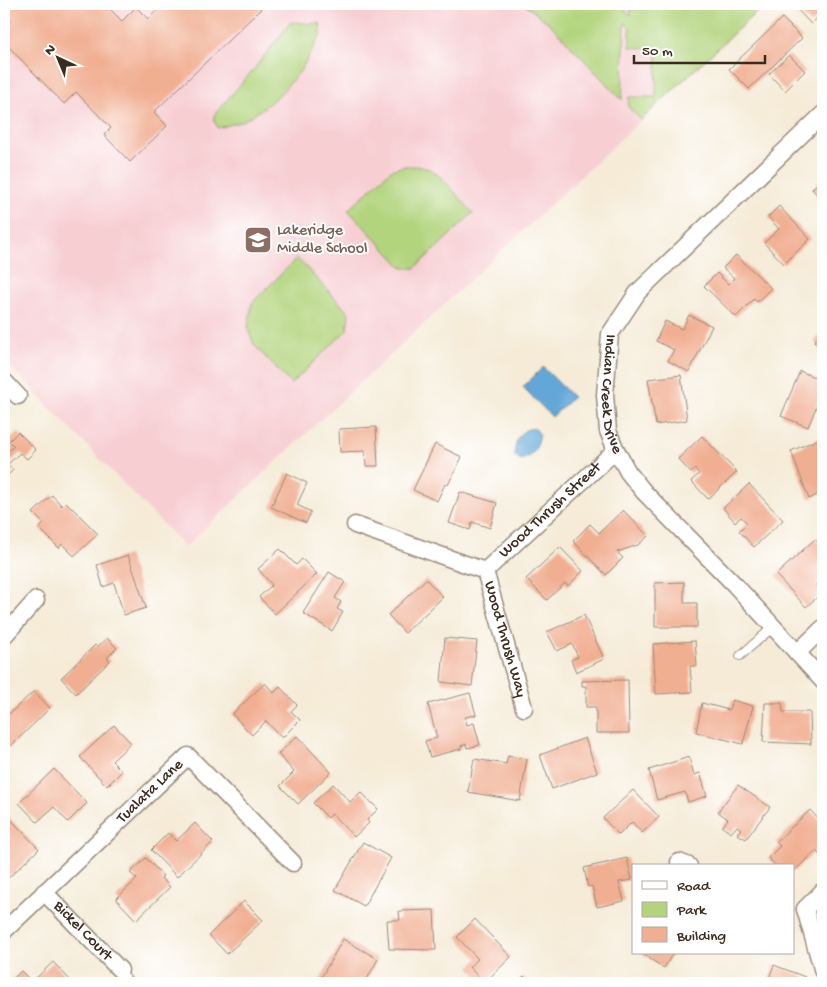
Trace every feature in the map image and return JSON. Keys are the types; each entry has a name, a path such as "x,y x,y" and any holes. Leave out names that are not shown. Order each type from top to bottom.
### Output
{"street":[{"name":"Indian Creek Drive","path":"823,114 638,292 610,334 605,405 608,431 628,472 644,492 735,585 823,681"},
{"path":"4,381 18,396"},
{"name":"Wood Thrush Street","path":"485,571 616,450"},
{"path":"355,525 485,571"},
{"name":"Wood Thrush Way","path":"485,571 524,708"},
{"path":"4,636 36,600"},
{"path":"797,654 823,628"},
{"name":"Tualata Lane","path":"4,931 188,756 293,862"},
{"path":"823,891 799,906 823,972"},
{"name":"Bickel Court","path":"44,892 124,977"}],"lane":[{"path":"740,656 773,627"}],"shaded area":[{"name":"Lakeridge Middle School","path":"4,4 765,4 185,547 4,360"}],"green space":[{"path":"524,4 625,4 624,9 630,15 631,8 648,8 649,4 765,4 641,120 628,107 629,97 656,97 657,49 630,47 630,28 625,23 622,100 550,24"},
{"path":"291,22 320,23 321,34 301,70 280,94 266,106 243,121 218,128 214,121 214,115"},
{"path":"405,166 423,167 434,172 446,182 473,213 415,268 403,268 348,210 391,170"},
{"path":"297,258 349,313 347,330 291,384 254,345 248,328 252,303"}],"water":[{"path":"543,367 573,397 552,417 523,387"},
{"path":"535,428 540,435 536,448 532,454 521,460 514,455 517,440 521,433"}],"building":[{"path":"4,4 105,4 122,21 136,7 148,19 164,4 255,4 261,9 154,112 167,126 130,162 104,135 111,128 76,92 64,104 4,42 4,27 11,20 4,13"},
{"path":"792,4 823,4 823,13 811,24"},
{"path":"782,18 802,38 749,89 729,69"},
{"path":"789,55 805,71 785,91 769,74"},
{"path":"823,178 823,201 812,189"},
{"path":"779,206 810,239 784,264 764,243 779,229 768,217"},
{"path":"736,255 771,288 757,302 754,299 736,317 704,286 717,273 728,284 734,278 723,268"},
{"path":"689,315 712,326 689,372 668,361 674,350 656,341 665,321 682,329"},
{"path":"823,333 823,352 814,341"},
{"path":"800,371 823,381 823,402 819,400 808,427 781,416"},
{"path":"681,375 687,420 656,425 648,379"},
{"path":"376,427 378,466 366,466 365,451 340,452 339,429"},
{"path":"18,432 36,450 27,459 20,453 8,464 13,470 4,479 4,456 14,446 9,441"},
{"path":"702,436 737,472 708,499 691,481 699,474 695,469 691,473 678,459"},
{"path":"823,437 823,492 809,499 791,451"},
{"path":"435,444 462,457 448,485 445,484 437,501 413,490"},
{"path":"287,473 307,483 297,505 311,512 306,523 271,507"},
{"path":"749,484 783,520 754,547 739,531 747,523 741,517 735,522 723,508"},
{"path":"460,492 497,503 490,528 472,522 470,530 449,523"},
{"path":"52,495 62,506 66,502 98,534 74,556 62,544 59,548 39,528 44,524 33,513"},
{"path":"623,510 648,536 638,545 617,552 623,558 606,575 573,541 590,524 599,533"},
{"path":"815,539 823,548 823,577 816,584 823,592 806,607 776,575"},
{"path":"560,547 583,571 568,586 565,583 547,600 526,579"},
{"path":"280,549 296,565 302,559 317,574 275,614 259,597 272,585 258,569"},
{"path":"128,555 146,608 124,615 114,583 103,587 97,565"},
{"path":"329,572 345,582 335,598 341,602 337,609 343,612 332,631 303,613"},
{"path":"426,579 443,597 405,633 388,615"},
{"path":"684,582 684,603 697,603 697,627 655,627 655,583"},
{"path":"584,615 604,659 576,672 571,660 578,657 572,644 557,651 547,632"},
{"path":"107,638 117,648 107,658 110,661 76,694 61,678 95,645 97,647"},
{"path":"445,638 477,641 472,686 441,682"},
{"path":"695,641 697,666 690,666 692,692 656,694 653,644"},
{"path":"628,680 629,733 596,733 596,707 586,707 586,686 582,686 582,681"},
{"path":"265,683 274,693 280,687 297,705 291,711 300,720 282,738 266,721 252,735 232,714"},
{"path":"34,691 50,708 9,748 4,742 4,708 9,714"},
{"path":"470,693 476,715 465,717 467,725 474,723 480,745 467,748 466,744 461,746 461,749 430,757 425,741 437,738 428,704"},
{"path":"732,700 753,706 743,744 696,732 702,703 729,710"},
{"path":"765,703 782,703 783,712 810,712 811,744 763,742"},
{"path":"114,725 131,743 112,761 122,771 107,786 80,757"},
{"path":"297,736 331,772 298,804 280,786 294,772 278,754"},
{"path":"585,738 597,772 552,789 540,755"},
{"path":"508,756 527,759 520,801 468,792 474,759 506,764"},
{"path":"689,757 694,775 700,773 707,796 688,802 685,792 657,800 649,770"},
{"path":"54,769 87,803 68,822 54,807 37,822 19,803"},
{"path":"333,784 350,802 361,792 378,809 367,820 369,823 354,837 332,814 328,818 313,803"},
{"path":"738,785 770,807 746,839 737,834 741,829 737,826 731,833 722,827 728,819 718,812"},
{"path":"633,790 659,817 642,833 632,822 619,835 603,818"},
{"path":"810,810 823,824 823,856 816,851 794,871 794,864 774,864 768,858 780,846 776,842"},
{"path":"4,812 39,849 4,882"},
{"path":"195,823 213,842 177,877 151,850 168,833 176,841"},
{"path":"363,842 391,858 364,906 335,890"},
{"path":"146,858 163,876 161,878 170,887 136,920 116,899 137,879 130,873"},
{"path":"627,858 632,880 619,882 624,901 597,907 592,886 588,887 584,868"},
{"path":"244,901 263,920 227,954 209,935"},
{"path":"434,910 436,950 389,949 387,920 400,920 399,911"},
{"path":"475,919 511,957 484,983 469,967 478,959 457,937"},
{"path":"343,939 378,959 365,983 318,983"},
{"path":"643,954 672,954 664,968"},
{"path":"53,962 70,980 67,983 9,983 21,971 32,982"},
{"path":"774,965 805,977 802,983 767,983"},
{"path":"524,976 530,983 516,983"}],"place":[{"name":"Lakeridge Middle School","path":"258,240"}]}
